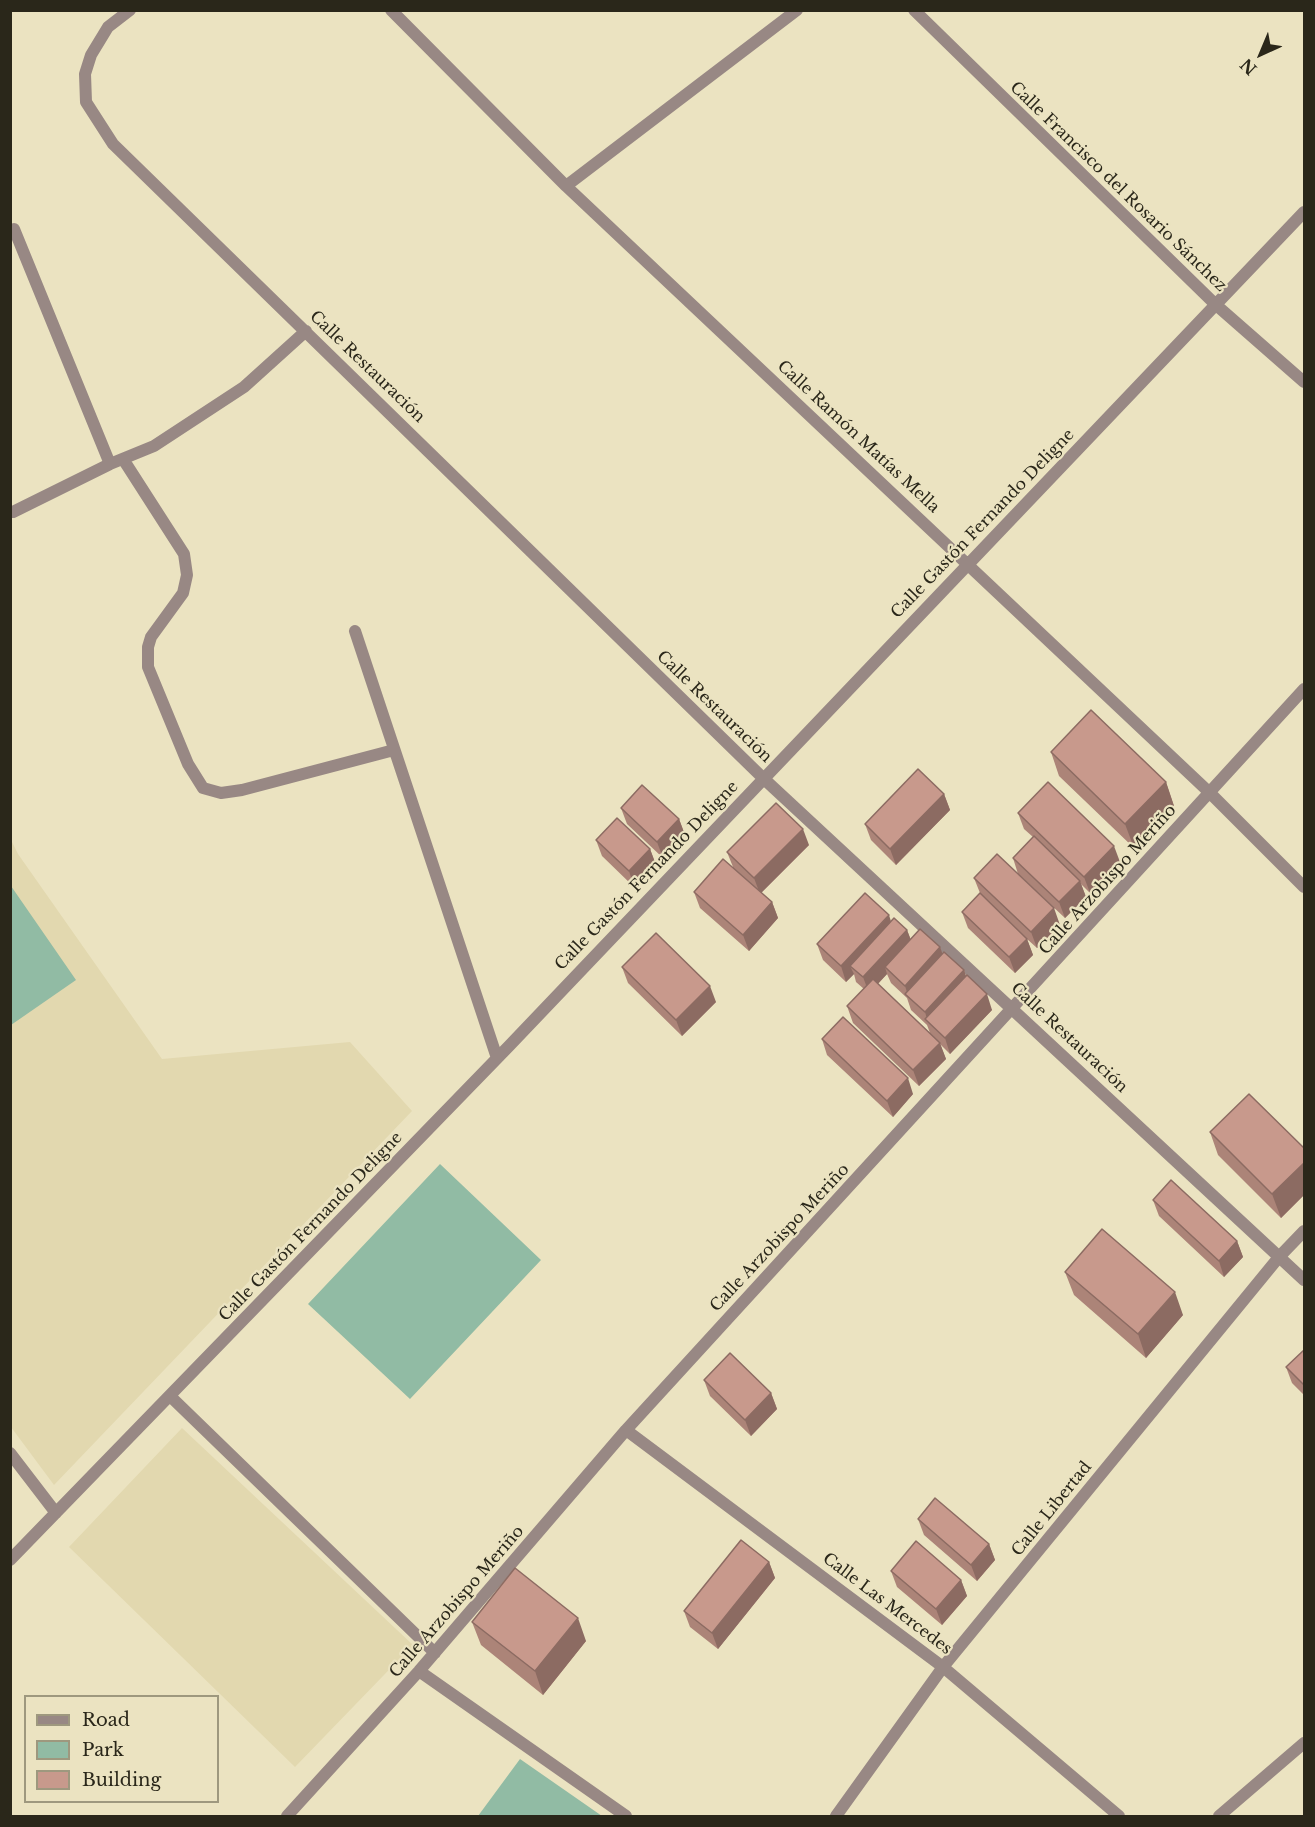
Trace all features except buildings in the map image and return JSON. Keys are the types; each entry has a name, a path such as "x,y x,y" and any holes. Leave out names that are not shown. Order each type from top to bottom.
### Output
{"street":[{"name":"Calle Restauración","path":"130,10 108,27 91,54 85,74 86,102 113,144 763,778 1305,1280"},
{"name":"Calle Ramón Matías Mella","path":"391,10 566,186 1210,793 1305,886"},
{"path":"566,186 797,10"},
{"name":"Calle Francisco del Rosario Sánchez","path":"914,10 1215,304 1305,382"},
{"name":"Calle Gastón Fernando Deligne","path":"10,1560 497,1058 1305,212"},
{"path":"14,229 110,464"},
{"path":"13,512 110,464 154,446 244,387 306,331"},
{"path":"123,459 184,554 187,574 183,593 151,637 148,647 148,667 188,764 203,788 221,793 242,790 394,750"},
{"path":"355,631 497,1058"},
{"name":"Calle Arzobispo Meriño","path":"287,1816 420,1671 626,1430 1305,689"},
{"name":"Calle Libertad","path":"836,1816 943,1667 1279,1257 1305,1231"},
{"path":"170,1396 435,1653"},
{"name":"Calle Las Mercedes","path":"626,1430 943,1667 1119,1816"},
{"path":"10,1453 56,1513"},
{"path":"420,1671 626,1816"},
{"path":"1220,1816 1305,1743"}],"shaded area":[{"path":"10,838 18,854 162,1059 350,1042 412,1111 54,1485 11,1427"},
{"path":"182,1428 413,1645 295,1767 69,1547"}],"green space":[{"path":"11,886 76,980 10,1025"},
{"path":"440,1164 541,1260 410,1399 308,1304"},
{"path":"520,1759 602,1816 478,1816"}]}
